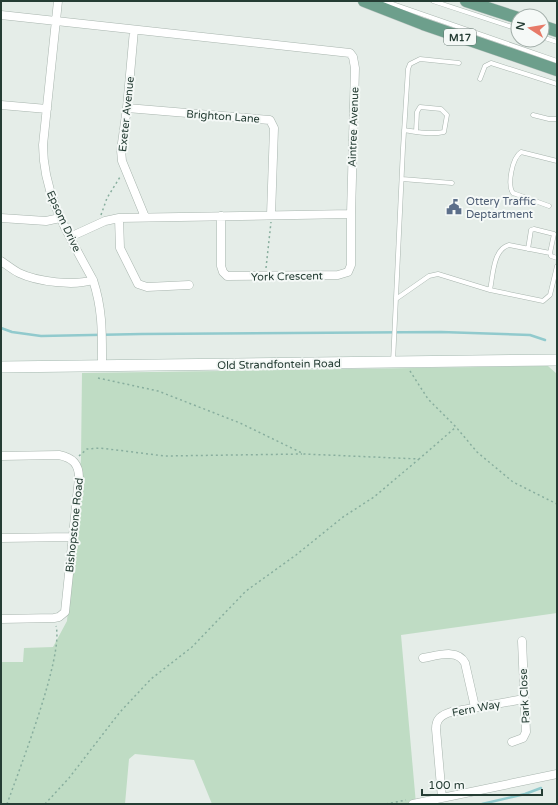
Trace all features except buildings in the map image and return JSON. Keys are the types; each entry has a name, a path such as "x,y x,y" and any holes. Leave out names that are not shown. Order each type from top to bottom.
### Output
{"main road":[{"name":"M17","path":"364,1 423,24 557,70"},
{"path":"466,1 510,15"}],"street":[{"name":"Epsom Drive","path":"58,1 43,145 44,169 50,196 93,280 100,304 102,323 102,366"},
{"name":"Aintree Avenue","path":"1,15 350,52 353,57 355,68 351,214"},
{"name":"Exeter Avenue","path":"134,30 127,108 121,150 124,168 145,217"},
{"path":"1,105 47,109"},
{"name":"Brighton Lane","path":"127,108 270,120 274,128 271,215"},
{"path":"70,237 99,224 119,218 351,214"},
{"name":"York Crescent","path":"222,216 221,266 223,272 227,276 235,277 338,275 348,272 351,264 351,214"},
{"path":"1,218 46,221 60,218"},
{"path":"119,218 120,248 138,284 147,288 189,285"},
{"path":"1,261 20,274 30,277 67,284 82,284 93,280"},
{"name":"Old Strandfontein Road","path":"1,367 557,360"},
{"name":"Bishopstone Road","path":"1,456 59,455 74,461 79,471 66,609 58,616"},
{"path":"1,538 72,537"},
{"path":"1,619 58,616"},
{"name":"Park Close","path":"512,742 525,736 526,727 522,641"},
{"path":"423,658 452,653 461,657 466,662 475,707"},
{"name":"Fern Way","path":"442,798 436,730 437,721 445,714 475,707 524,699"},
{"path":"413,804 557,774"}],"lane":[{"path":"384,1 557,61"},
{"path":"433,1 510,26"},
{"path":"393,362 408,69 410,64 420,59 459,63"},
{"path":"480,79 485,66 491,63 557,84"},
{"path":"404,130 416,132 444,132 447,115 441,109 420,107 417,112 416,132"},
{"path":"533,115 548,119 557,119"},
{"path":"548,206 513,193 510,189 510,180 516,158 521,152 525,151 557,161"},
{"path":"402,179 452,183"},
{"path":"528,249 531,230 534,229 554,234 550,253"},
{"path":"490,290 500,249 509,245 550,253 551,256 557,258"},
{"path":"396,299 433,274 438,274 490,290 543,301 550,295 557,266"}],"path":[{"path":"99,224 107,198 124,168"},
{"path":"265,276 271,215"},
{"path":"407,368 413,374 428,399 456,427 477,452 513,482 557,504"},
{"path":"98,378 158,390 240,423 304,454"},
{"path":"45,804 69,778 120,712 151,679 192,647 246,591 296,555 343,517 374,497 456,427"},
{"path":"74,461 87,449 100,448 165,456 304,454 419,459"},
{"path":"7,804 36,722 54,662 58,616"}],"green space":[{"path":"548,366 557,374 557,613 401,635 416,804 212,804 194,760 135,754 129,759 125,804 1,804 1,662 23,662 24,648 53,647 67,621 81,459 82,373"}],"waterway":[{"path":"1,328 12,332 41,336 441,332 530,335 545,340"},
{"path":"482,804 525,794 541,788"}],"place":[{"name":"Ottery Traffic Deptartment","path":"454,207"}]}
